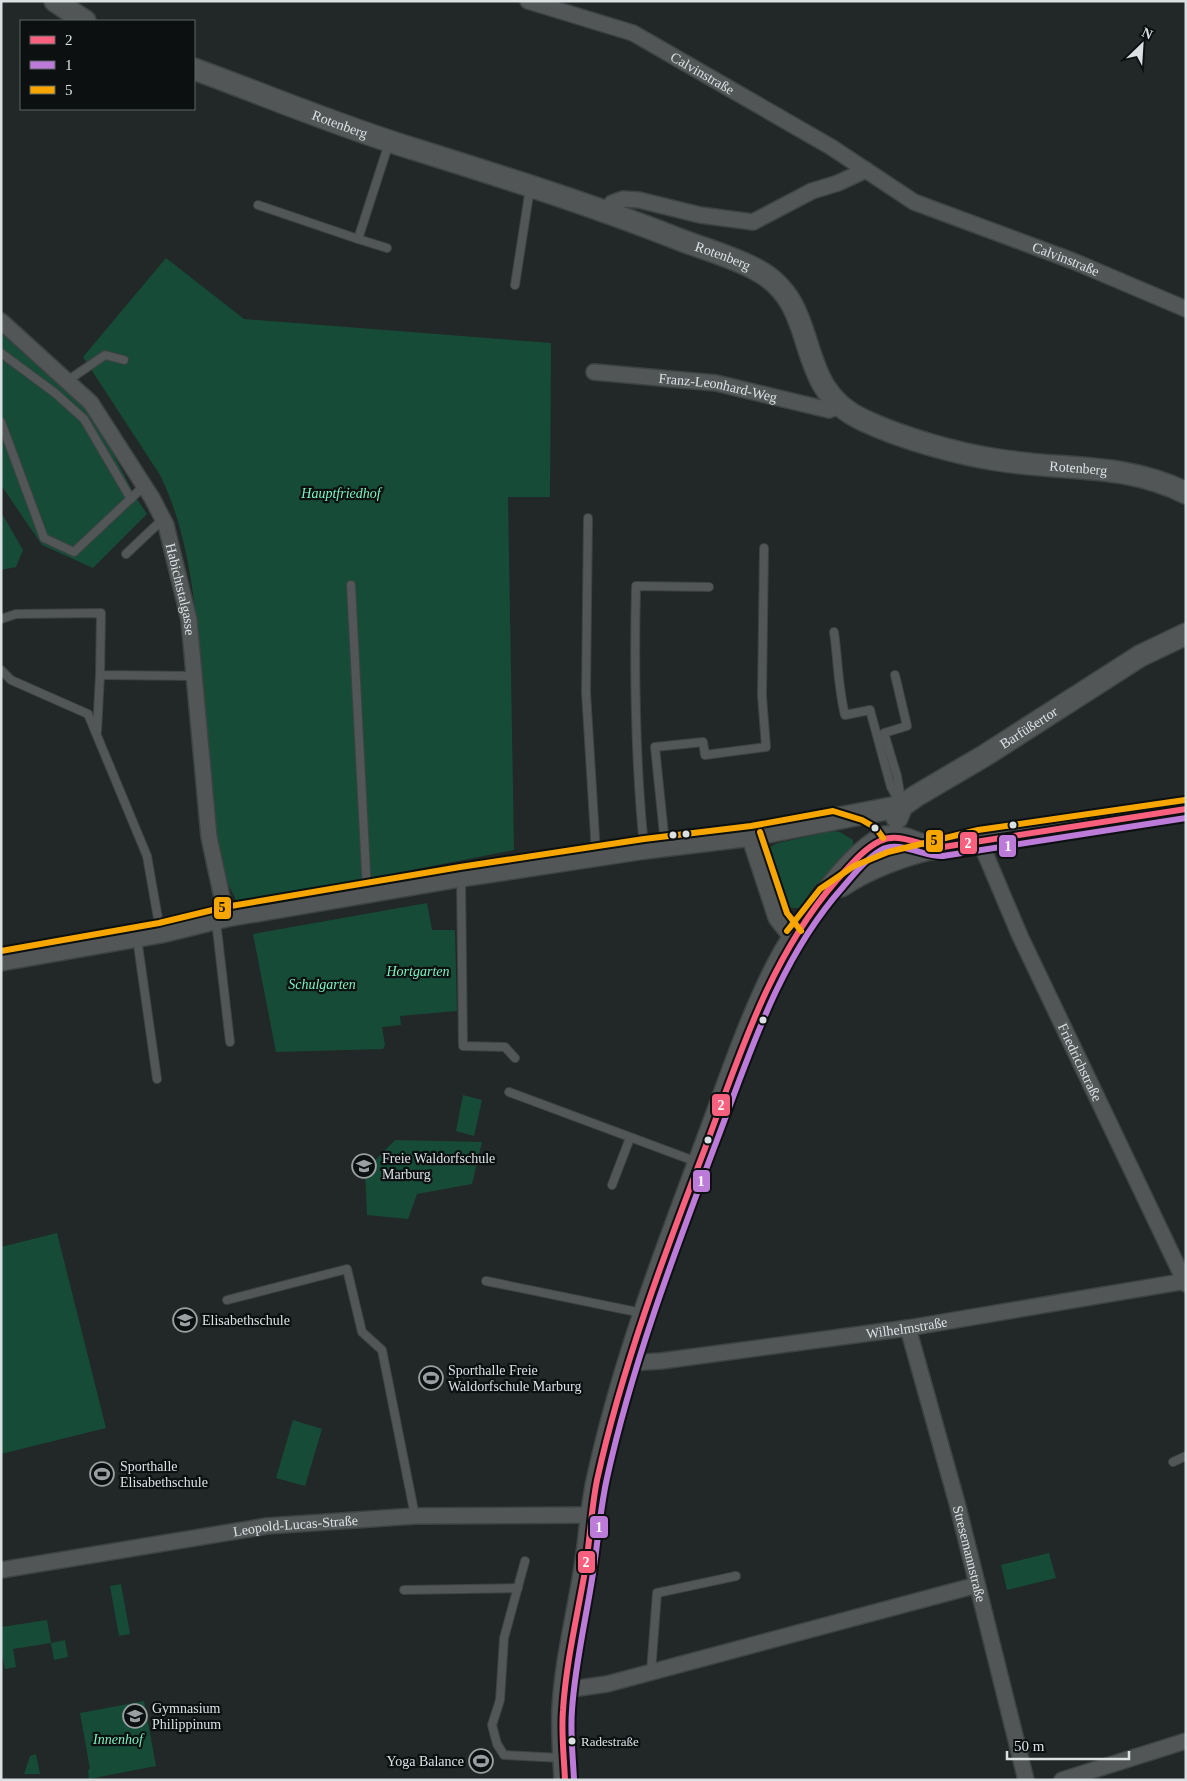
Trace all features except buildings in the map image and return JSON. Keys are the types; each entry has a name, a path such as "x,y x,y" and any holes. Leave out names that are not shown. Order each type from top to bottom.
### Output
{"street":[{"path":"55,1 84,20"},
{"name":"Calvinstraße","path":"528,1 633,33 831,147 914,202 1073,261 1186,309"},
{"name":"Rotenberg","path":"195,69 390,141 607,211 758,270 788,295 800,318 812,365 822,385 849,414 878,427 965,453 998,460 1126,472 1150,478 1186,494"},
{"path":"607,211 612,203 623,199 639,200 700,215 753,222 812,191 838,183 866,170"},
{"name":"Habichtstalgasse","path":"1,321 91,403 144,486 162,519 174,552 189,620 209,837 221,918"},
{"name":"Franz-Leonhard-Weg","path":"594,372 716,383 829,410 840,406"},
{"name":"Barfüßertor","path":"902,806 1140,656 1186,634"},
{"path":"2,958 160,932 221,918 461,876 596,855 752,835 902,806"},
{"path":"565,1780 563,1728 565,1690 598,1476 625,1373 644,1313 699,1163 763,999 794,936 856,858 883,840 902,806"},
{"path":"826,896 858,874 891,860 932,849 979,839 1186,809"},
{"path":"835,820 883,840 932,849"},
{"path":"752,835 779,916 794,936"},
{"name":"Friedrichstraße","path":"979,839 1020,936 1185,1282"},
{"name":"Wilhelmstraße","path":"625,1373 661,1361 908,1328 1185,1282"},
{"name":"Stresemannstraße","path":"908,1328 957,1503 1026,1780"},
{"name":"Leopold-Lucas-Straße","path":"1,1570 267,1526 415,1516 592,1515"},
{"path":"565,1690 607,1684 977,1585"},
{"path":"1062,1780 1186,1741"}],"lane":[{"path":"358,239 390,141"},
{"path":"515,285 531,185"},
{"path":"258,205 388,248"},
{"path":"1,354 55,393 84,419 131,499"},
{"path":"68,381 105,355 124,360"},
{"path":"1,422 44,538 74,552 144,486"},
{"path":"588,518 586,692 596,855"},
{"path":"126,554 162,519"},
{"path":"655,847 655,747 703,742 705,755 766,747 762,696 764,548"},
{"path":"351,585 367,893"},
{"path":"655,847 637,780 635,718 636,586 709,587"},
{"path":"1,619 16,614 101,613 97,733"},
{"path":"834,632 840,677 840,697 844,715 870,710 891,787 902,806"},
{"path":"1,670 18,684 88,714 147,856 160,932"},
{"path":"100,675 194,676"},
{"path":"895,675 907,726 884,733 897,776 902,806"},
{"path":"461,876 463,1046 505,1047 515,1058"},
{"path":"221,918 230,1042"},
{"path":"137,936 157,1079"},
{"path":"509,1092 699,1163"},
{"path":"612,1184 630,1138"},
{"path":"227,1300 347,1269 362,1332 382,1350 415,1516"},
{"path":"486,1281 644,1313"},
{"path":"1173,1462 1186,1456"},
{"path":"525,1561 504,1638 500,1700 492,1725 504,1755 564,1758"},
{"path":"651,1672 657,1593 736,1576"},
{"path":"404,1590 518,1588"}],"green space":[{"name":"Hauptfriedhof","path":"166,258 244,319 551,343 550,497 508,497 514,850 366,879 236,900 220,868 194,603 179,524 160,475 83,357"},
{"path":"1,332 89,407 135,496 147,514 93,568 42,545 1,485"},
{"path":"1,512 23,550 16,567 1,570"},
{"path":"833,831 840,832 853,840 853,847 814,887 799,908 789,908 776,878 771,861 770,847 778,843"},
{"name":"Schulgarten","path":"427,903 432,930 455,930 457,1011 400,1016 401,1025 382,1027 385,1045 383,1049 276,1052 253,934"},
{"path":"463,1095 482,1100 474,1136 456,1131"},
{"path":"395,1140 482,1142 472,1184 417,1194 408,1219 367,1215 365,1171"},
{"path":"57,1233 106,1428 1,1454 1,1247"},
{"path":"293,1420 322,1429 305,1486 276,1478"},
{"path":"1049,1553 1056,1578 1007,1590 1001,1565"},
{"path":"121,1584 130,1634 119,1636 110,1586"},
{"path":"47,1620 51,1643 13,1649 16,1667 5,1669 1,1651 1,1627"},
{"path":"65,1640 68,1657 54,1660 51,1643"},
{"name":"Innenhof","path":"144,1701 156,1766 89,1779 88,1770 90,1769 80,1713"},
{"path":"36,1754 40,1774 24,1774 30,1756"}],"transit line":[{"name":"5","path":"787,931 820,889 854,866 888,852 978,830 1185,800"},
{"name":"2","path":"565,1780 562,1727 567,1675 585,1571 597,1480 618,1396 644,1313 743,1045 774,975 792,942 813,911 851,864 874,844 888,838 943,847 1186,809"},
{"name":"5","path":"1,951 159,923 225,907 460,867 644,839 751,826 833,811 862,820 876,828 883,838"},
{"name":"1","path":"574,1780 571,1727 576,1676 605,1490 628,1394 654,1312 753,1045 782,978 800,946 820,916 856,872 865,862 888,847 904,848 943,856 1186,818"},
{"name":"5","path":"760,832 787,913 801,931"}],"place":[{"name":"Freie Waldorfschule Marburg","path":"364,1166"},
{"name":"Elisabethschule","path":"185,1320"},
{"name":"Sporthalle Freie Waldorfschule Marburg","path":"431,1378"},
{"name":"Sporthalle Elisabethschule","path":"102,1474"},
{"name":"Gymnasium Philippinum","path":"135,1716"},
{"name":"Radestraße","path":"572,1741"},
{"name":"Yoga Balance","path":"481,1761"}],"park label":[{"name":"Hortgarten","path":"418,971"}]}
